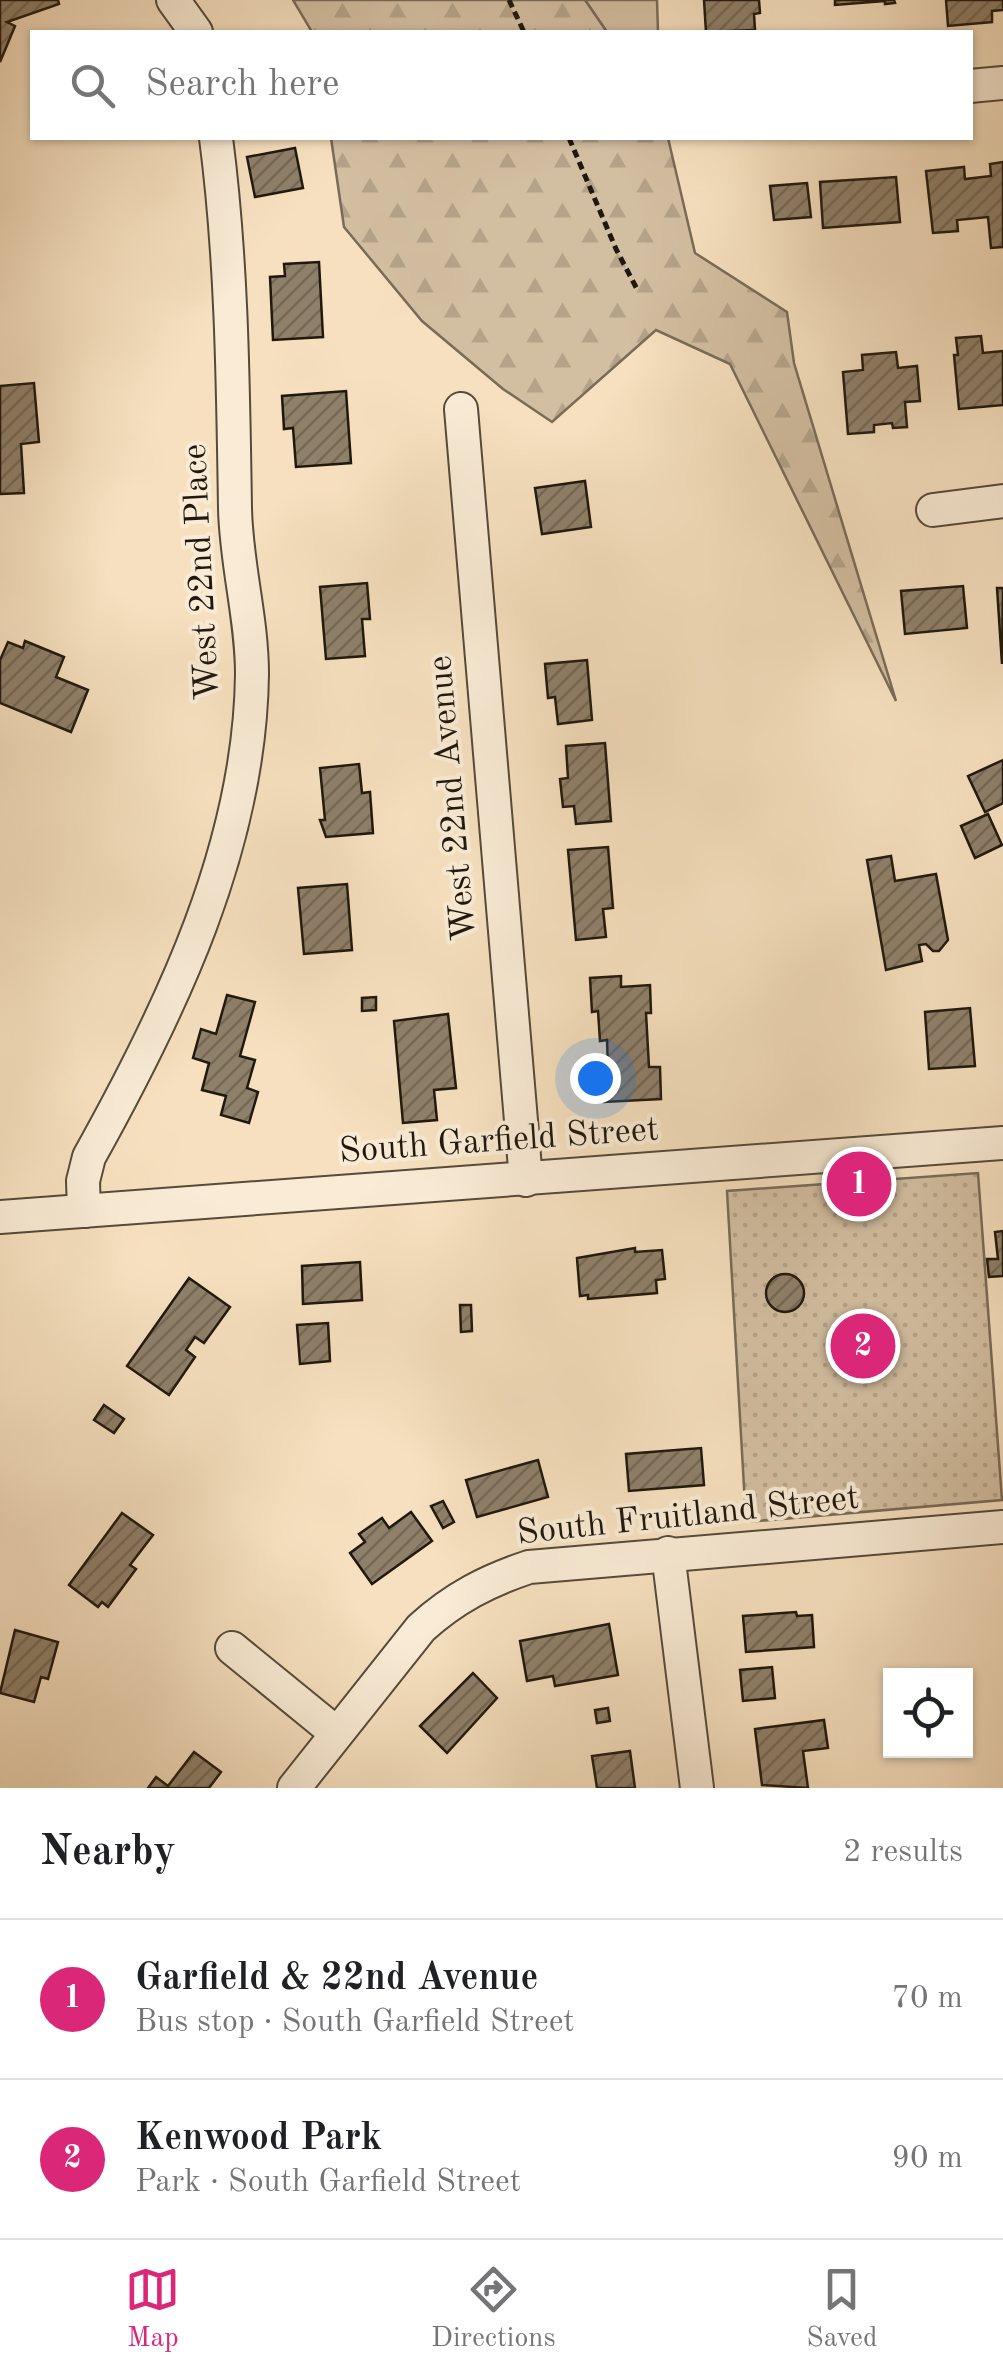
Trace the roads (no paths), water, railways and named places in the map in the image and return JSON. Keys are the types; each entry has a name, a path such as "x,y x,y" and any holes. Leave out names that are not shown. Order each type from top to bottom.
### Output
{"street":[{"path":"174,0 195,30"},
{"path":"973,86 1003,82"},
{"name":"West 22nd Place","path":"84,1211 83,1181 88,1157 180,975 223,859 249,738 252,670 235,528 232,354 216,140"},
{"name":"West 22nd Avenue","path":"460,409 526,1180"},
{"path":"934,510 1003,501"},
{"name":"South Garfield Street","path":"0,1216 1003,1144"},
{"name":"South Fruitland Street","path":"294,1788 421,1628 446,1606 486,1582 529,1567 1003,1527"},
{"path":"668,1553 697,1788"},
{"path":"232,1648 336,1732"}],"place":[{"name":"Garfield & 22nd Avenue","path":"859,1184"},
{"name":"Kenwood Park","path":"863,1346"}]}
